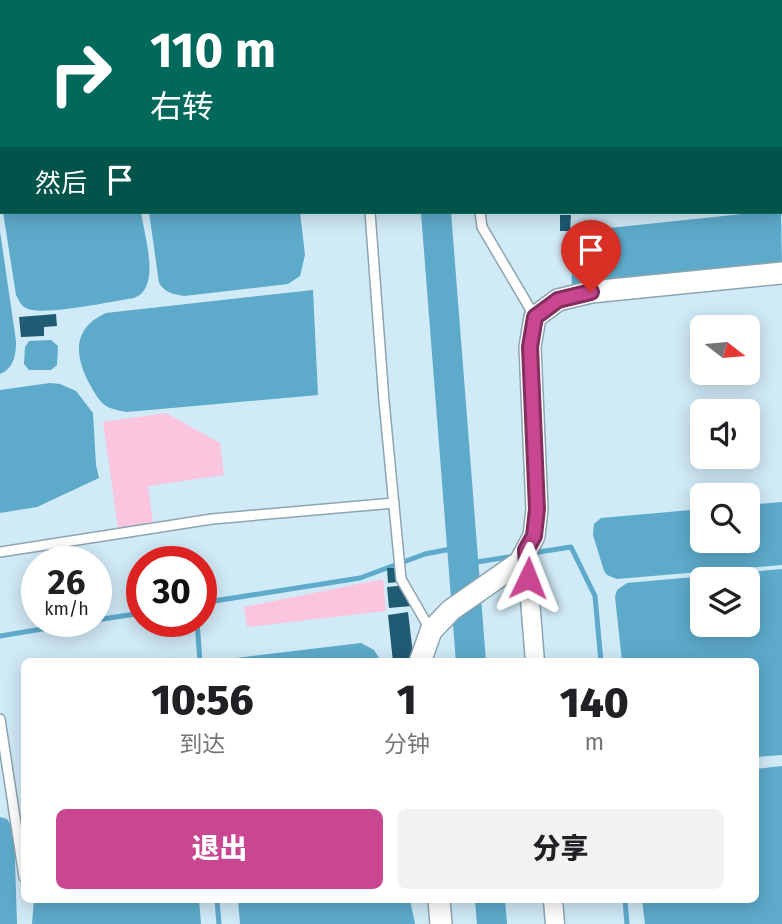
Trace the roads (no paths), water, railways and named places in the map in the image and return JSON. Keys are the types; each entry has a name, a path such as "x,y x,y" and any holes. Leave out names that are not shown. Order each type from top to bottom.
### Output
{"street":[{"path":"421,658 431,631 452,610 520,562 534,536 537,509 530,347 535,317 558,300 591,292 782,273"},
{"path":"526,550 535,658"},
{"path":"439,903 440,924"},
{"path":"553,903 555,924"}],"lane":[{"path":"370,214 401,579 431,631"},
{"path":"480,214 482,227 535,317"},
{"path":"0,552 212,519 394,503"},
{"path":"0,719 21,856"}],"water":[{"path":"3,214 141,214 149,272 147,284 134,298 46,311 26,308 16,295"},
{"path":"149,214 300,214 305,255 300,276 288,284 184,296 164,289 159,283"},
{"path":"743,214 781,214 782,265 572,289 572,266 577,249 589,237 609,228"},
{"path":"0,231 16,341 13,360 0,374"},
{"path":"313,290 318,395 127,412 112,409 103,403 95,394 84,372 79,352 82,334 95,319 106,313"},
{"path":"51,340 58,346 57,365 51,370 29,370 24,364 25,347 29,341"},
{"path":"50,383 76,391 93,413 99,478 37,507 0,513 0,390"},
{"path":"782,502 782,565 690,567 690,573 617,579 604,571 593,535 594,524 601,518 690,510 690,553 760,553 760,504"},
{"path":"782,569 782,755 759,757 759,658 622,658 615,597 617,590 627,583 690,577 690,637 760,637 760,571"},
{"path":"361,643 374,650 379,658 236,658"},
{"path":"782,766 782,924 645,924 642,903 759,903 759,769"},
{"path":"0,817 7,819 14,830 17,924 0,924"},
{"path":"34,903 199,903 201,924 32,924"},
{"path":"238,903 411,903 415,924 240,924"}],"waterway":[{"path":"436,214 471,658"},
{"path":"217,600 360,578 425,554 461,547"},
{"path":"532,553 571,547 595,596 601,658"},
{"path":"477,562 515,556"},
{"path":"112,618 126,615"},
{"path":"0,636 21,632"},
{"path":"198,637 200,658"},
{"path":"217,903 219,924"},
{"path":"490,903 492,924"},
{"path":"625,903 627,924"}]}
